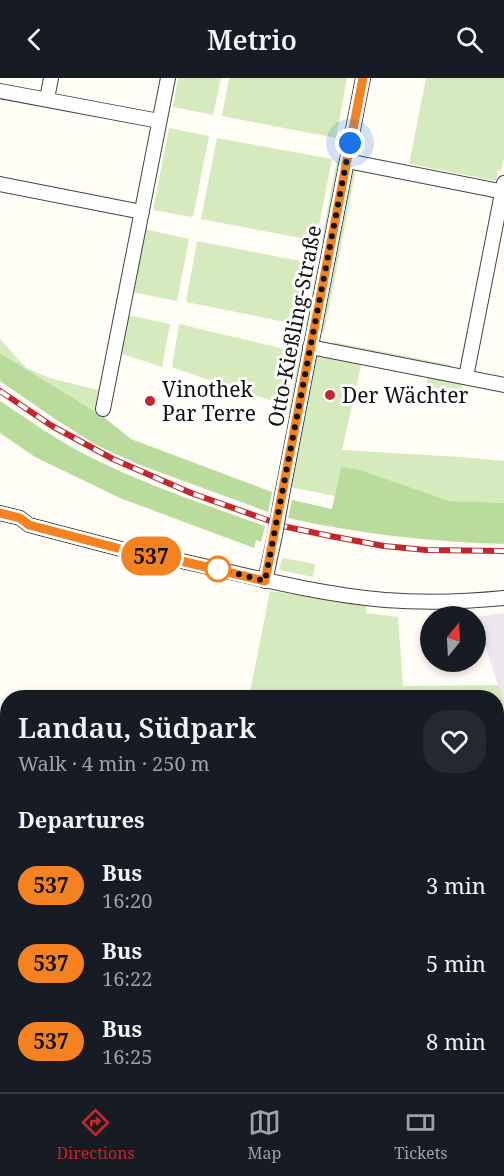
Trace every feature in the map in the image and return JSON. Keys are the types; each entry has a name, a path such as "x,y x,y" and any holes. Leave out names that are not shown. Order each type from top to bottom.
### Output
{"street":[{"path":"47,99 51,78"},
{"path":"103,409 168,78"},
{"name":"Otto-Kießling-Straße","path":"265,581 363,78"},
{"path":"0,91 159,121"},
{"path":"347,161 503,189 466,377"},
{"path":"0,184 142,212"},
{"path":"310,347 504,385"},
{"path":"0,513 20,518 29,525 163,560 177,560 265,581 343,595 385,600 454,602 504,598"}],"shaded area":[{"path":"504,613 504,690 499,690 486,648 486,616"}],"green space":[{"path":"178,78 221,78 213,115 173,107"},
{"path":"229,78 347,78 336,138 222,116"},
{"path":"426,78 504,78 504,157 496,181 409,164"},
{"path":"169,128 209,136 193,217 153,210"},
{"path":"217,138 332,159 316,241 201,219"},
{"path":"337,159 341,160 326,245 321,244"},
{"path":"353,164 357,164 324,333 320,332"},
{"path":"144,229 189,239 177,301 132,292"},
{"path":"197,241 311,263 300,325 186,302"},
{"path":"317,267 321,268 309,326 306,325"},
{"path":"128,315 170,324 162,367 120,353"},
{"path":"179,324 293,351 283,404 172,367"},
{"path":"0,339 26,368 50,378 106,392 101,415 0,353"},
{"path":"333,342 451,365 450,368 332,346"},
{"path":"301,347 305,348 292,415 288,414"},
{"path":"315,351 362,361 342,450 504,461 504,503 450,501 360,470 341,468 335,496 290,487"},
{"path":"0,353 101,415 131,439 272,492 268,512 140,465 98,446 0,381"},
{"path":"428,376 463,382 461,393 426,386"},
{"path":"0,401 67,444 111,467 176,494 265,526 261,542 256,540 254,548 120,498 35,457 0,433"},
{"path":"341,467 360,470 450,501 504,503 504,544 395,536 342,529 288,518 292,500 332,509"},
{"path":"282,558 315,564 313,577 279,570"},
{"path":"270,591 366,605 366,613 398,617 403,686 499,685 500,690 250,690"}],"railway":[{"path":"0,391 52,426 113,459 191,493 287,527 384,546 426,550 504,551"}],"bus line":[{"name":"537","path":"0,513 20,518 29,525 163,560 177,560 265,581 363,78"}],"place":[{"name":"Der Wächter","path":"330,395"},
{"name":"Vinothek Par Terre","path":"150,401"}],"route":[{"path":"218,569 265,581 350,143"}]}
